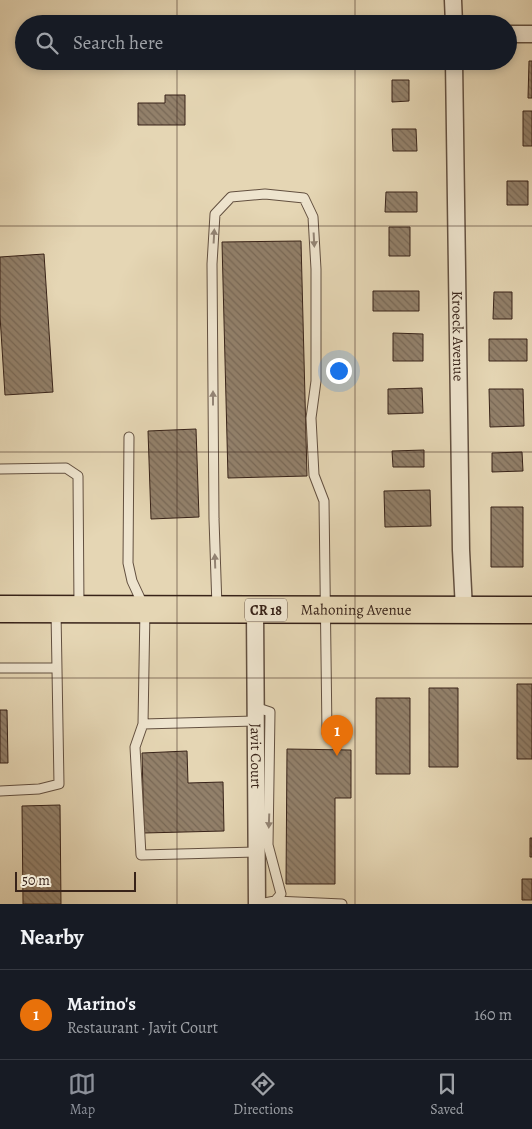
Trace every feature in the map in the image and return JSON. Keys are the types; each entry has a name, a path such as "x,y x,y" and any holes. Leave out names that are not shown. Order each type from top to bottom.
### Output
{"main road":[{"name":"Mahoning Avenue","path":"0,609 532,610"}],"street":[{"path":"453,0 454,15"},
{"path":"517,34 532,34"},
{"name":"Kroeck Avenue","path":"454,70 461,550 464,610"},
{"name":"Javit Court","path":"255,610 256,859 258,904"}],"lane":[{"path":"217,610 214,519 212,273 215,214 231,197 265,194 304,198 313,217 316,269 316,381 311,418 314,475 324,501 327,733"},
{"path":"129,437 128,563 132,581 145,609 143,724 134,747 141,855 256,859 273,866"},
{"path":"0,469 66,468 78,476 67,609 57,668 60,784 39,789 0,791"},
{"path":"0,668 57,668"},
{"path":"143,724 270,712 268,846 281,894 275,901"},
{"path":"258,904 275,901 342,904"}],"building":[{"path":"529,61 532,61 532,98 528,98"},
{"path":"392,80 409,80 409,101 392,102"},
{"path":"165,95 185,95 185,125 138,125 138,103 165,103"},
{"path":"523,111 532,111 532,146 523,146"},
{"path":"392,129 416,129 417,151 393,151"},
{"path":"507,181 528,181 528,205 507,205"},
{"path":"386,192 417,192 417,212 385,212"},
{"path":"389,227 410,227 410,256 389,256"},
{"path":"301,241 307,476 228,478 222,242"},
{"path":"44,254 53,392 5,395 0,316 0,257"},
{"path":"373,291 419,291 419,311 373,311"},
{"path":"494,292 512,292 512,319 493,319"},
{"path":"393,333 423,334 423,361 393,361"},
{"path":"489,339 527,339 527,361 489,361"},
{"path":"422,388 423,413 388,414 388,389"},
{"path":"489,389 523,389 524,426 490,427"},
{"path":"196,429 199,517 151,519 148,431"},
{"path":"424,450 424,467 393,467 392,451"},
{"path":"522,452 523,471 492,472 492,453"},
{"path":"430,490 431,526 385,527 384,491"},
{"path":"491,507 523,507 523,567 491,567"},
{"path":"517,684 532,684 532,759 517,759"},
{"path":"429,688 458,688 458,767 429,767"},
{"path":"376,698 410,698 410,774 376,774"},
{"path":"0,710 7,710 8,763 0,763"},
{"path":"287,749 351,750 351,798 335,798 335,884 286,884"},
{"path":"187,751 188,783 223,782 224,831 144,833 142,753"},
{"path":"60,805 61,904 23,904 22,806"},
{"path":"530,838 532,838 532,857 530,857"},
{"path":"522,879 532,879 532,900 522,900"}],"place":[{"name":"Marino's","path":"337,756"}]}
